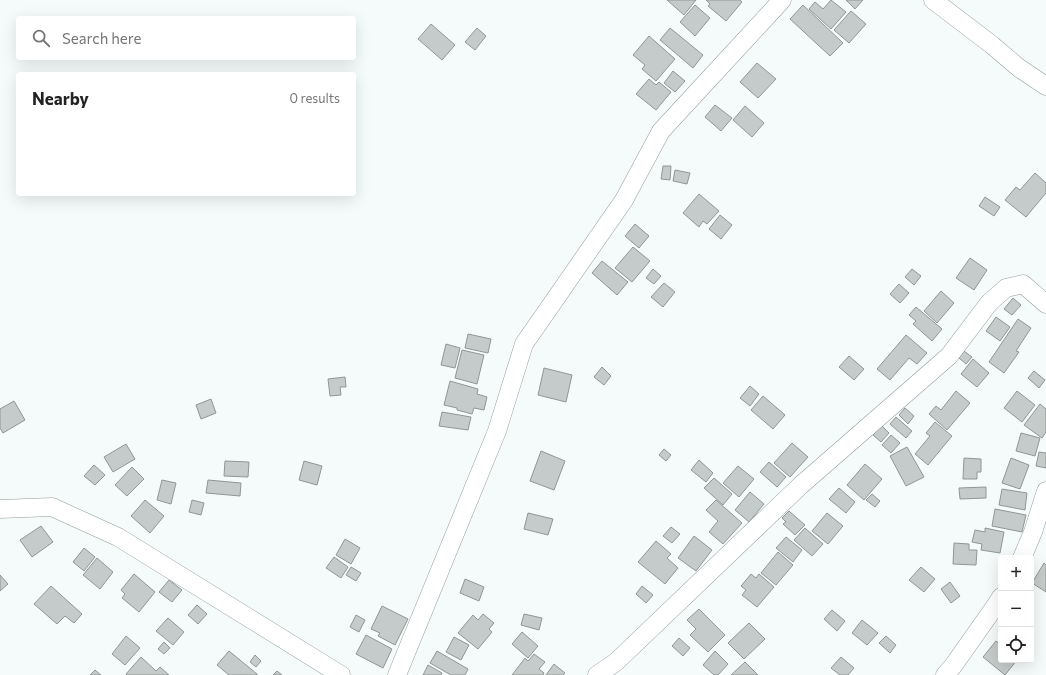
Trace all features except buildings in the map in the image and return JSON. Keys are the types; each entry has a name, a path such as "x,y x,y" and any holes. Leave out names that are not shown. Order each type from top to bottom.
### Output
{"street":[{"path":"397,675 497,432 524,344 624,200 661,131 782,0"},
{"path":"933,0 992,45 1019,68 1046,86"},
{"path":"597,675 616,662 801,485 949,356 989,302 1006,288 1022,284 1046,304"},
{"path":"1023,555 1033,532 1046,491"},
{"path":"0,509 52,507 118,538 341,675"},
{"path":"945,675 962,654 998,602"}]}
